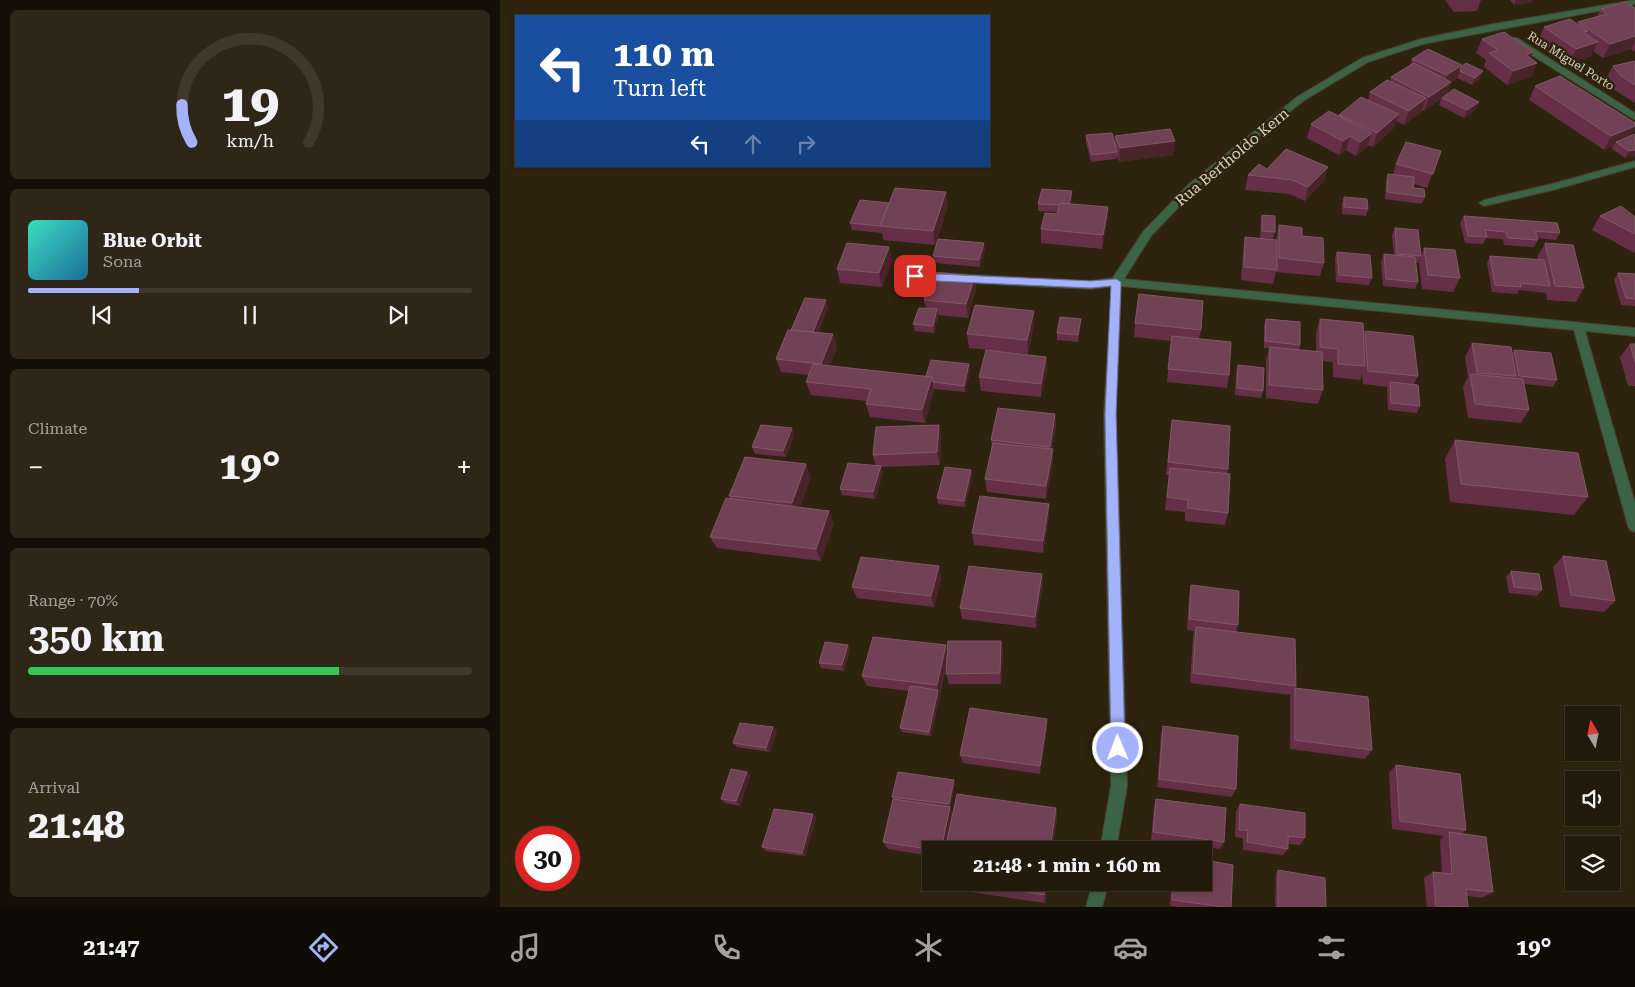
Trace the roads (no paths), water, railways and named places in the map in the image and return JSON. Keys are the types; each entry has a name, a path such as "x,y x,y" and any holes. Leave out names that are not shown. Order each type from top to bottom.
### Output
{"street":[{"name":"Rua Bertholdo Kern","path":"1116,282 1147,234 1193,186 1300,100 1365,60 1421,42 1501,32 1635,2"},
{"name":"Rua Miguel Porto","path":"1501,32 1635,116"},
{"path":"1484,203 1553,187 1635,164"},
{"path":"915,276 1091,284 1116,282 1635,332"},
{"path":"1110,841 1119,786 1110,414 1116,282"},
{"path":"1578,326 1635,526"},
{"path":"1094,907 1098,891"}]}
